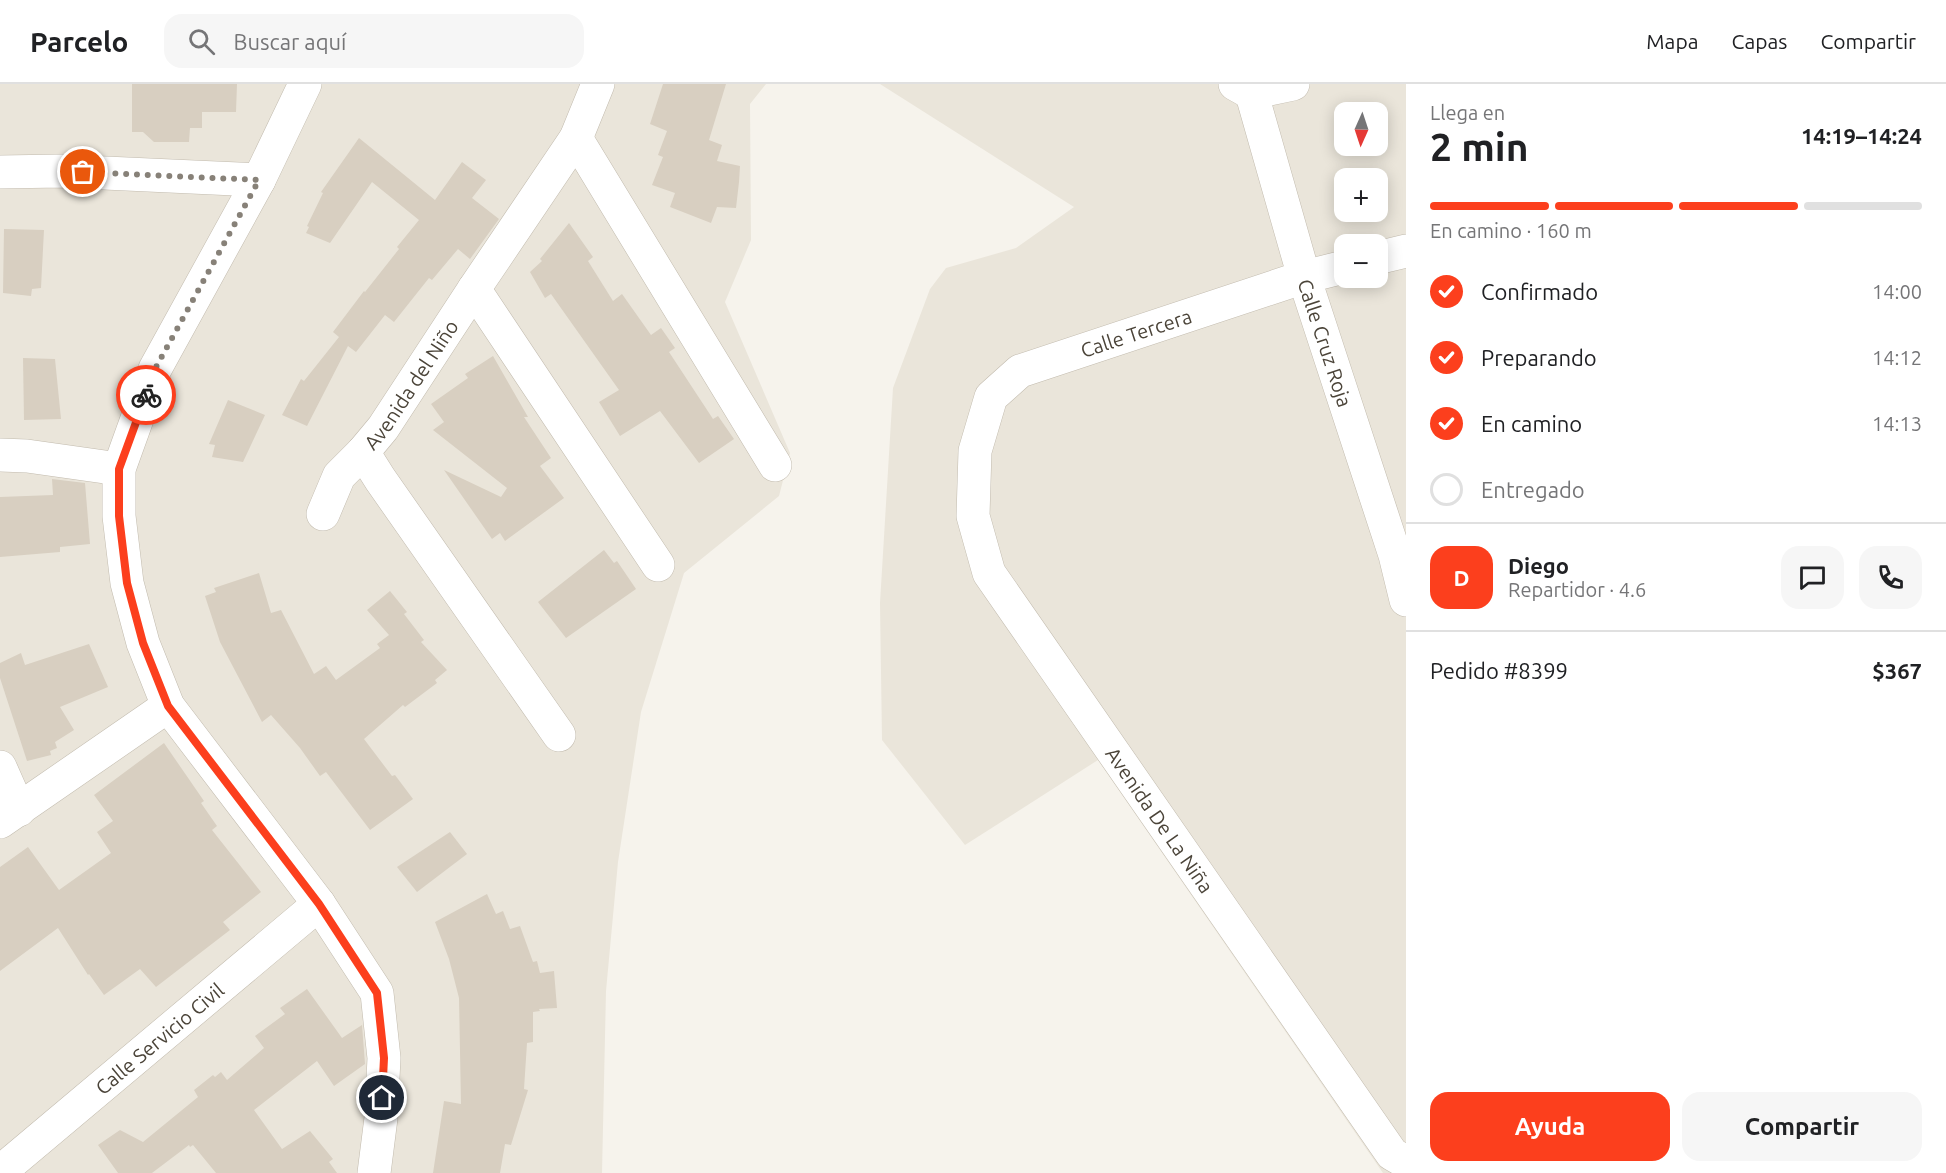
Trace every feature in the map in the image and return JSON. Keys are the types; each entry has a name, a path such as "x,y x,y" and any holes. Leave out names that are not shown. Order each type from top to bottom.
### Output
{"street":[{"path":"305,84 259,180 155,369 119,469 119,516 127,583 143,643 168,706 319,904 377,993 384,1058 381,1118 374,1173"},
{"name":"Avenida del Niño","path":"560,735 363,452 383,429 576,138 598,84"},
{"path":"1245,87 1293,84"},
{"name":"Calle Cruz Roja","path":"1245,87 1304,277 1401,554 1406,600"},
{"path":"576,138 775,465"},
{"path":"0,172 61,171 259,180"},
{"path":"1388,255 1406,251"},
{"name":"Calle Tercera","path":"975,452 990,397 1020,371 1304,277 1334,270"},
{"path":"474,289 658,565"},
{"path":"323,514 339,476 363,452"},
{"name":"Avenida De La Niña","path":"975,452 973,516 989,573 1392,1154 1406,1162"},
{"path":"0,455 27,456 119,469"},
{"path":"0,767 9,816 168,706"},
{"name":"Calle Servicio Civil","path":"0,1172 319,904"}],"shaded area":[{"path":"0,84 766,84 750,104 751,240 725,302 790,453 779,496 684,573 641,712 618,862 606,991 602,1173 0,1173"},
{"path":"880,84 1406,84 1406,1173 1383,1173 1098,760 965,845 882,740 880,603 893,388 930,289 946,268 1016,248 1074,207"}],"building":[{"path":"132,84 237,84 236,112 202,112 202,128 190,128 189,142 154,142 143,132 132,132"},
{"path":"663,84 726,84 709,140 722,145 717,161 740,166 739,182 736,208 717,207 711,223 670,207 675,193 652,185 663,157 658,155 667,131 650,124"},
{"path":"359,138 435,200 462,162 486,180 472,198 499,219 470,259 458,249 432,280 429,278 394,322 385,315 356,352 348,346 307,426 282,415 301,379 304,381 339,337 333,332 419,220 372,182 330,243 306,233 309,227 307,226 323,193 321,192"},
{"path":"569,223 593,257 588,261 613,301 622,294 651,335 661,328 675,348 669,352 713,419 718,416 734,439 699,463 660,411 620,436 599,402 619,390 551,294 545,298 530,272 542,261 540,259"},
{"path":"4,229 44,230 41,288 32,289 31,296 3,293"},
{"path":"493,356 528,417 524,417 551,458 540,466 564,498 505,541 500,533 492,539 444,470 501,497 507,488 433,430 444,422 431,404 468,378 465,374"},
{"path":"23,358 55,359 61,419 24,420"},
{"path":"228,400 265,415 243,462 212,457 215,445 209,444"},
{"path":"52,479 85,483 90,544 60,547 60,552 0,557 0,497 53,495"},
{"path":"604,550 614,563 617,561 636,589 566,638 538,602"},
{"path":"259,573 271,613 281,610 314,674 326,666 336,680 380,648 377,644 389,635 367,610 390,591 407,612 404,614 424,640 421,642 447,670 435,680 437,683 405,707 403,705 364,739 413,799 370,830 326,772 320,776 300,748 271,715 262,722 220,642 205,596 216,592 214,588"},
{"path":"89,644 108,687 60,707 74,730 55,742 57,748 50,751 51,755 27,761 0,678 0,663 21,653 25,665"},
{"path":"164,743 204,801 201,803 217,826 212,830 261,892 223,922 230,930 156,987 140,969 104,995 88,975 58,928 0,971 0,867 28,847 59,890 111,853 97,832 113,821 94,795"},
{"path":"450,832 467,854 417,892 397,867"},
{"path":"487,894 496,914 503,911 510,929 520,926 533,962 537,961 540,973 554,971 557,1008 539,1009 540,1011 533,1012 533,1042 527,1043 524,1089 528,1090 511,1145 505,1144 500,1173 433,1173 444,1101 461,1104 459,998 449,959 435,922"},
{"path":"307,989 342,1038 362,1025 365,1064 334,1086 317,1061 254,1110 282,1149 310,1131 333,1159 329,1162 337,1173 216,1173 193,1145 190,1147 189,1145 152,1173 118,1173 98,1145 120,1130 143,1142 198,1097 194,1090 213,1075 215,1077 221,1072 227,1080 264,1048 255,1036 285,1014 280,1008"}],"way so far":[{"path":"83,172 259,180 155,369 146,395"}],"route":[{"path":"146,395 119,469 119,516 127,583 143,643 168,706 319,904 377,993 384,1058 382,1098"}]}
